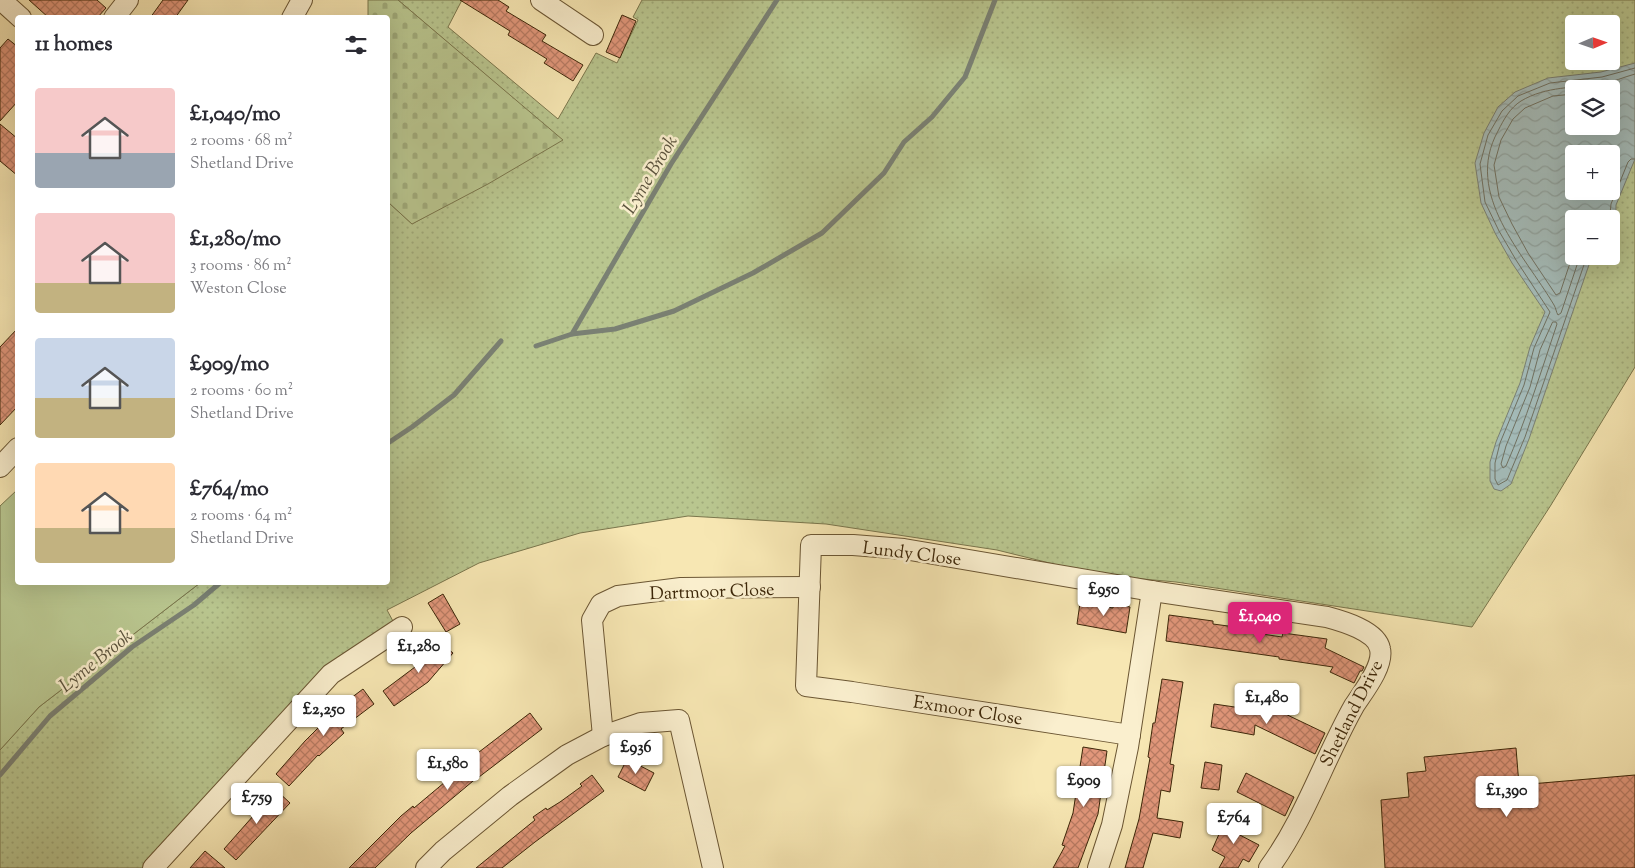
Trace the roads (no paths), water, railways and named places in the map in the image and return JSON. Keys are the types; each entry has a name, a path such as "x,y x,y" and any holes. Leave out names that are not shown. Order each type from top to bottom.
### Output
{"street":[{"path":"2,0 18,15"},
{"path":"116,15 128,0"},
{"path":"294,15 302,0"},
{"path":"541,0 593,35"},
{"path":"0,467 15,451"},
{"name":"Lundy Close","path":"806,686 811,545 904,549 1152,591"},
{"name":"Dartmoor Close","path":"603,736 592,620 601,604 618,596 680,588 810,588"},
{"path":"1098,868 1112,825 1130,735 1152,591"},
{"name":"Shetland Drive","path":"1152,591 1327,617 1353,625 1378,641 1381,655 1379,666 1345,722 1288,840 1269,868"},
{"path":"153,868 331,674 402,627"},
{"name":"Exmoor Close","path":"806,686 1130,735"},
{"path":"426,868 443,850 517,791 567,755 603,736 641,723 680,720 713,868"}],"water":[{"path":"1635,63 1635,159 1620,195 1620,145 1565,145 1565,200 1618,200 1616,210 1565,210 1565,265 1589,265 1529,439 1511,484 1501,491 1494,489 1490,481 1490,462 1520,383 1530,347 1545,312 1512,263 1495,233 1481,203 1475,163 1484,133 1498,107 1515,92 1548,78 1620,70 1620,67"}],"waterway":[{"name":"Lyme Brook","path":"536,346 572,334 671,164 777,0"},
{"path":"572,334 615,329 674,311 753,273 822,233 884,173 904,142 932,117 965,77 995,0"},
{"name":"Lyme Brook","path":"390,442 454,395 501,341"},
{"name":"Lyme Brook","path":"0,775 50,716 132,647 194,605 217,585"}]}
